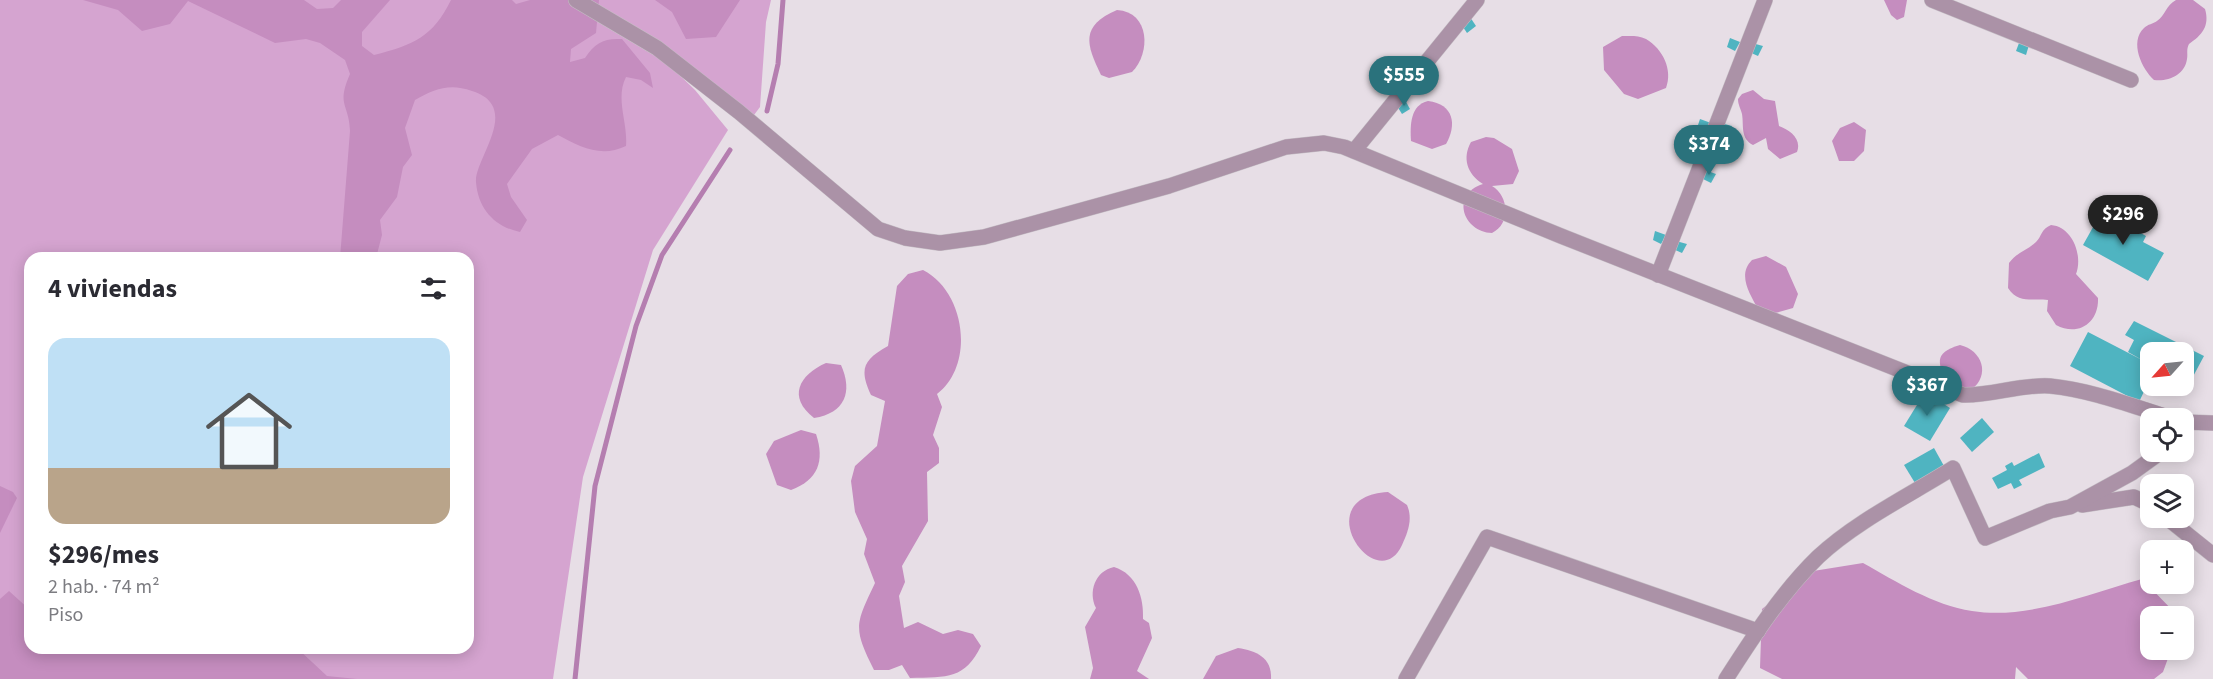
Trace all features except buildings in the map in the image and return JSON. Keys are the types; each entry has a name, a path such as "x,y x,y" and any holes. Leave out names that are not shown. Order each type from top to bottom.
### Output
{"lane":[{"path":"576,0 657,48 739,112 878,229 905,238 940,243 984,237 1169,186 1286,147 1324,143 1354,151 1963,395 1978,396 2006,388 2049,386 2088,394 2140,409"},
{"path":"1354,151 1478,0"},
{"path":"1659,275 1765,0"},
{"path":"1932,0 2131,80"},
{"path":"2194,425 2213,423"},
{"path":"2070,507 2132,473 2147,462"},
{"path":"1726,679 1758,631 1817,558 1840,540 1953,468 1984,538 2020,522 2070,507 2134,497 2140,500"},
{"path":"2179,528 2213,555"},
{"path":"1406,679 1487,537 1758,631"}],"shaded area":[{"path":"0,0 561,0 667,63 695,90 728,130 653,250 583,477 553,679 0,679"},
{"path":"83,0 304,0 317,9 333,8 341,0 390,0 362,32 362,46 374,55 420,38 437,23 451,0 512,0 516,4 530,0 599,0 596,33 571,49 570,62 585,58 600,42 622,39 650,73 653,88 641,80 626,77 622,102 626,146 608,151 591,150 558,135 532,149 507,184 511,197 527,220 520,232 503,226 489,215 477,192 477,172 495,121 494,109 487,99 472,91 449,87 436,90 415,100 405,128 412,155 403,167 397,197 380,220 382,235 378,252 340,252 350,131 344,104 344,92 350,74 345,60 320,43 306,39 275,43 188,1 170,24 142,31 118,10"},
{"path":"589,0 771,0 766,22 760,107 754,115 641,30"},
{"path":"655,0 740,0 716,37 686,39 672,12"},
{"path":"1884,0 1907,0 1904,17 1897,20 1891,15"},
{"path":"2176,0 2193,0 2205,9 2206,25 2198,37 2189,44 2186,65 2183,69 2175,76 2165,80 2154,80 2145,69 2139,55 2138,40 2144,28 2160,19"},
{"path":"1117,10 1128,12 1136,18 1144,35 1144,45 1138,64 1132,72 1109,78 1101,75 1092,54 1090,37 1097,23"},
{"path":"1622,36 1646,39 1657,48 1667,67 1666,88 1638,99 1624,94 1604,70 1603,47"},
{"path":"1753,90 1764,99 1775,101 1779,126 1794,136 1798,143 1797,152 1780,159 1768,149 1766,138 1753,145 1746,139 1738,99 1742,94"},
{"path":"1428,101 1443,106 1451,116 1452,123 1446,144 1432,149 1411,141 1414,111 1422,103"},
{"path":"1854,122 1866,130 1864,151 1854,161 1839,161 1832,141 1840,128"},
{"path":"1486,137 1494,138 1512,149 1519,171 1513,184 1492,186 1502,196 1506,210 1502,223 1492,233 1474,226 1464,212 1466,196 1483,184 1470,171 1467,160 1468,148 1471,142"},
{"path":"2051,225 2059,227 2070,237 2077,251 2076,274 2098,298 2091,321 2079,328 2064,328 2056,325 2047,311 2048,300 2021,298 2008,288 2009,263 2036,242 2043,231"},
{"path":"1766,256 1786,267 1798,294 1793,308 1772,314 1758,309 1746,284 1745,272 1752,260"},
{"path":"923,270 938,280 949,295 956,311 961,348 957,365 949,381 937,394 942,407 933,435 939,448 939,463 927,472 928,521 902,566 905,582 899,596 904,628 918,622 943,634 958,630 973,634 981,646 968,665 954,674 910,678 902,665 889,670 874,670 862,645 860,618 875,583 864,554 867,539 855,512 851,481 855,466 877,446 885,401 871,395 865,378 866,366 873,356 888,346 897,286 908,274"},
{"path":"1960,345 1974,352 1981,364 1981,377 1971,390 1949,384 1940,365 1941,356 1945,352"},
{"path":"826,363 841,365 845,375 846,392 844,400 833,411 814,418 801,402 800,387 809,374"},
{"path":"801,430 816,434 820,453 819,461 808,481 791,490 777,485 766,454 774,441"},
{"path":"0,486 13,492 17,498 0,533"},
{"path":"1388,492 1407,505 1410,515 1409,525 1402,545 1391,558 1378,560 1365,553 1354,541 1349,525 1352,510 1364,498"},
{"path":"1863,563 1943,604 1993,613 2036,609 2140,580 2140,594 2157,594 2168,606 2140,606 2140,660 2167,660 2163,672 2154,679 2028,679 2016,667 2015,679 1782,679 1760,668 1762,609 1807,572"},
{"path":"1114,567 1122,570 1134,581 1142,603 1143,619 1149,623 1152,638 1137,671 1149,679 1090,679 1093,668 1085,627 1096,608 1093,589 1102,573"},
{"path":"9,591 24,605 24,654 303,654 327,676 357,679 0,679 0,599"},
{"path":"1238,648 1262,656 1269,665 1271,679 1203,679 1216,656"}],"waterway":[{"path":"767,111 778,64 783,0"},
{"path":"575,679 595,486 636,326 662,255 730,150"}]}
